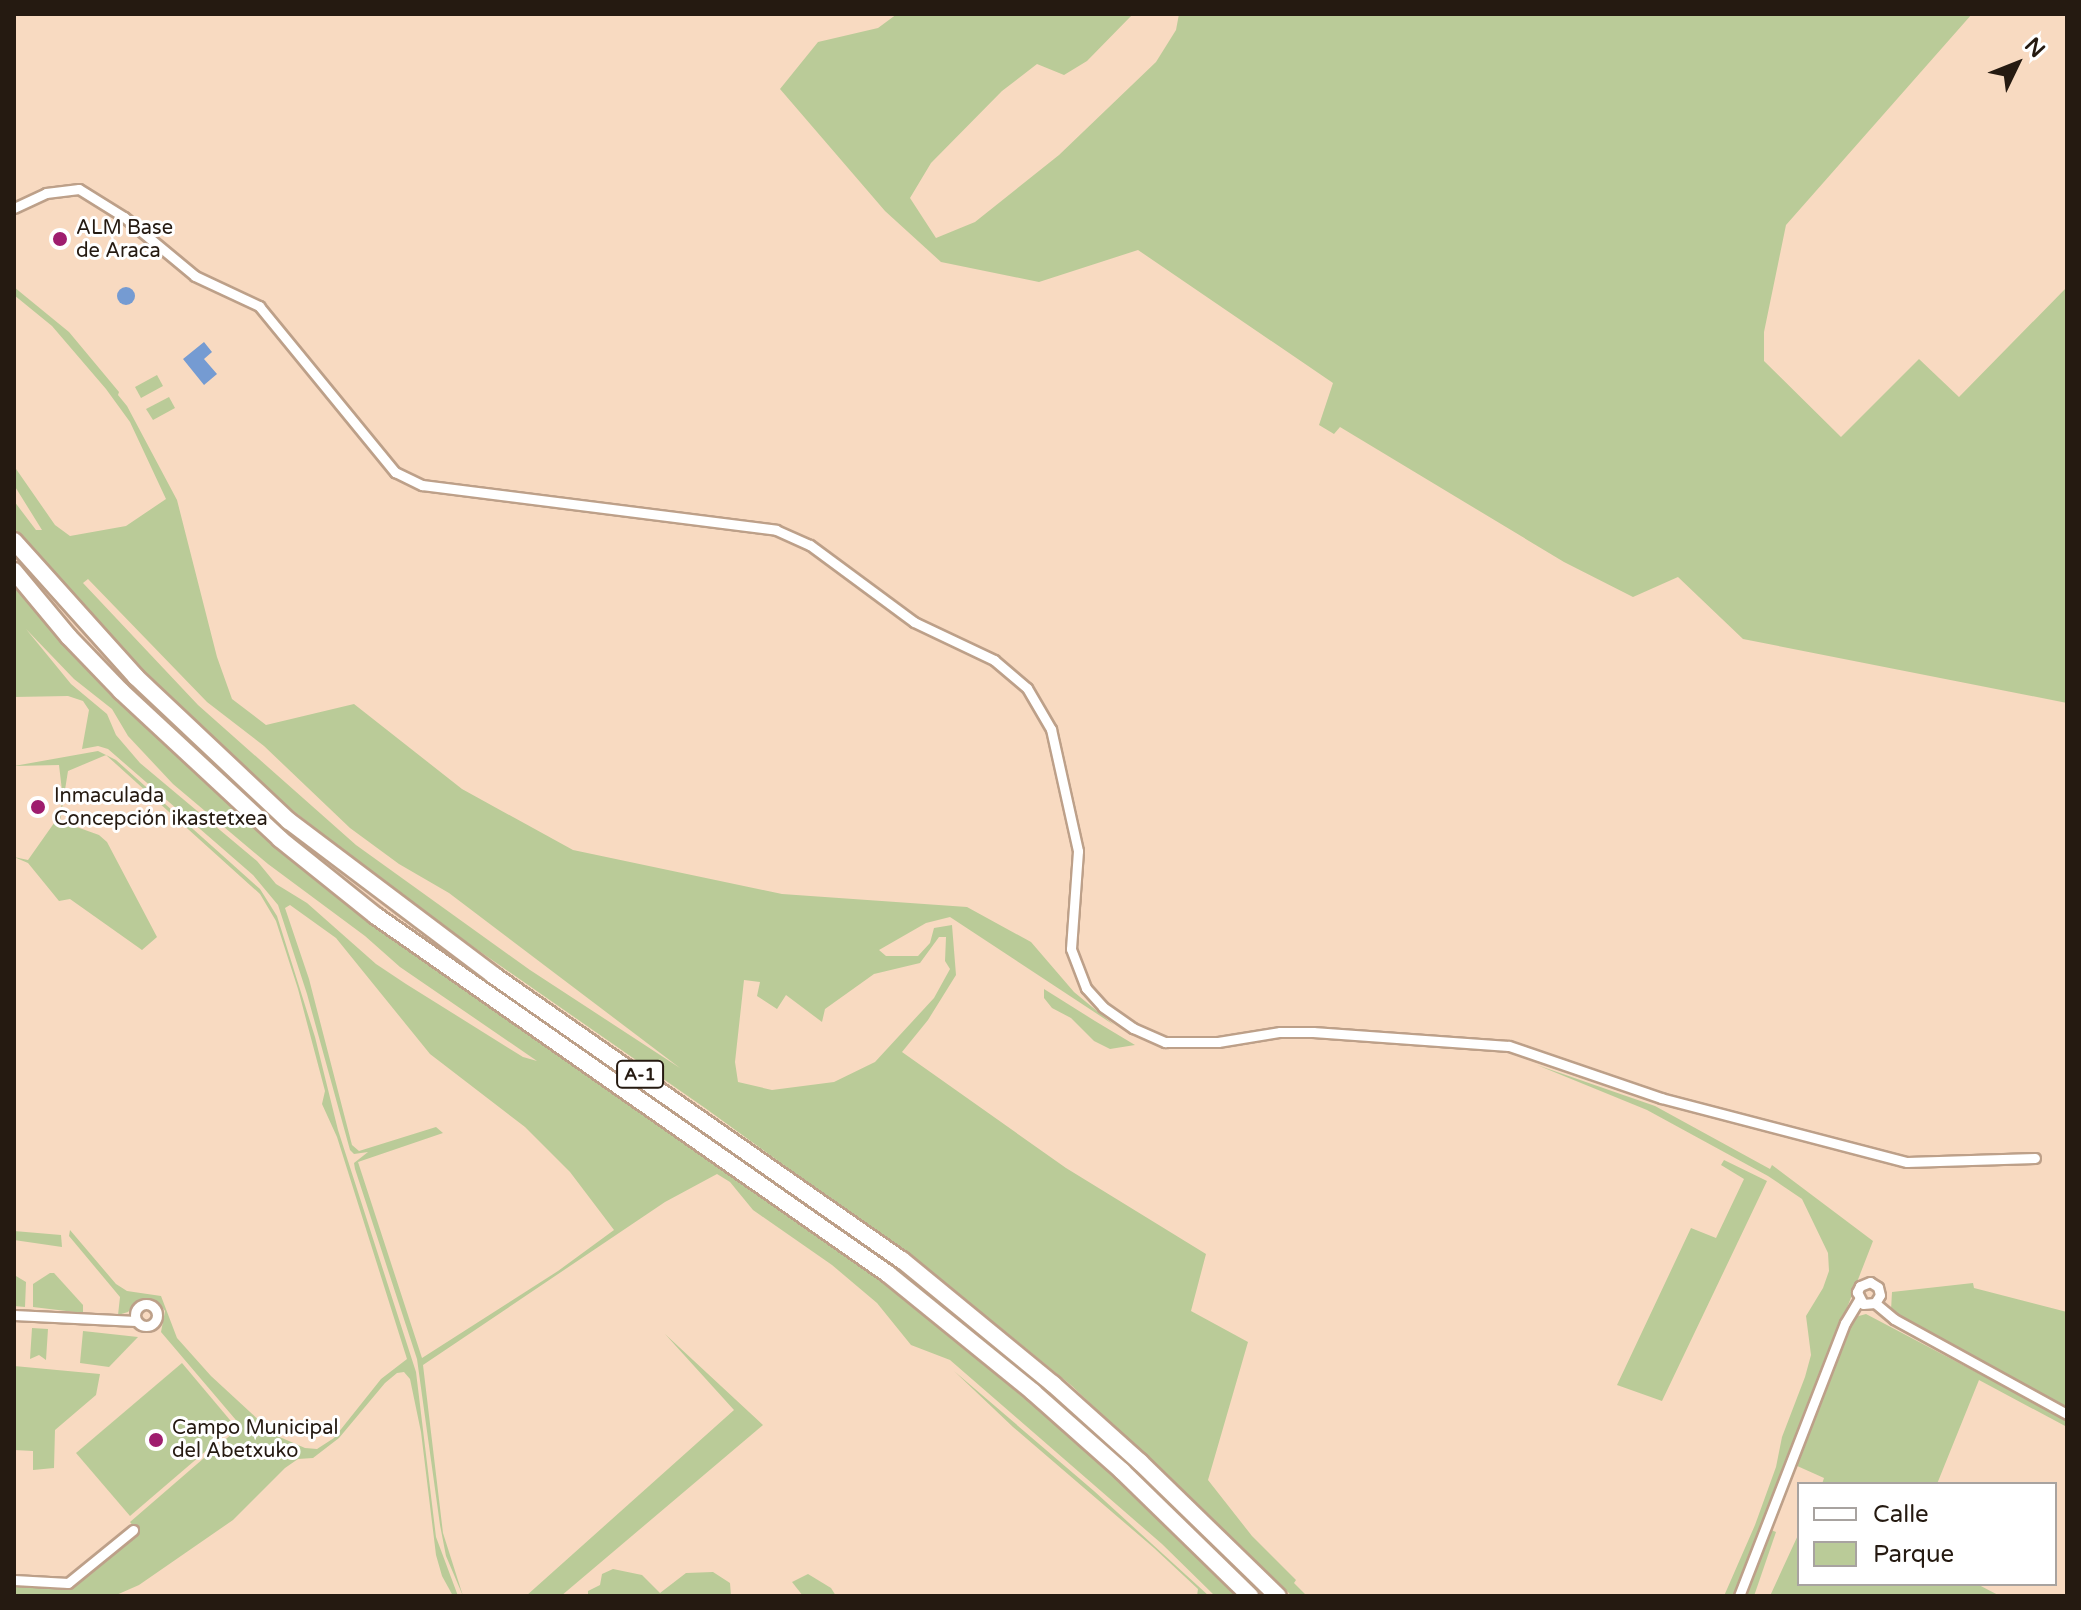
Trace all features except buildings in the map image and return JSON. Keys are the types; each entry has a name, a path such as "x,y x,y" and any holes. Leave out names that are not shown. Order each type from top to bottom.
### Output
{"highway":[{"name":"A-1","path":"14,541 146,688 289,821 493,975 902,1260 1108,1432 1278,1596"},
{"name":"A-1","path":"14,571 69,637 121,691 280,839 376,916 888,1274 1089,1442 1250,1596"}],"street":[{"path":"14,208 46,193 79,189 124,217 195,276 259,306 395,472 422,485 776,530 810,545 914,622 994,660 1027,688 1051,729 1078,851 1071,949 1086,988 1103,1007 1133,1028 1165,1042 1218,1042 1316,1027 1529,1050 1661,1098 1907,1162 2035,1158"},
{"path":"1739,1596 1845,1323 1859,1300 1860,1286 1870,1282 1878,1287 1880,1295 1875,1303"},
{"path":"1859,1300 1863,1304 1875,1303 1894,1319 2067,1414"},
{"path":"14,1315 136,1321"},
{"path":"14,1580 68,1583 133,1530"}],"green space":[{"path":"897,14 1133,14 1087,61 1064,75 1037,64 1002,91 931,163 910,198 936,238 975,222 1059,155 1156,62 1176,30 1179,14 1972,14 1786,225 1764,332 1764,361 1841,437 1919,359 1959,397 2067,287 2067,703 1743,639 1678,577 1633,597 1564,562 1340,427 1334,434 1319,425 1333,383 1138,250 1039,282 941,262 885,211 780,89 818,42 878,28"},
{"path":"14,287 69,332 119,392 177,500 217,657 232,699 266,725 354,704 462,789 573,850 782,894 967,907 1031,942 1074,992 1114,1025 950,917 926,923 879,950 886,956 918,956 930,943 934,928 952,925 956,975 928,1020 902,1052 1066,1168 1206,1254 1191,1311 1248,1342 1208,1480 1252,1536 1296,1580 1294,1583 1307,1596 1292,1596 1072,1386 942,1280 705,1108 403,898 237,766 182,712 93,619 14,528 14,501 36,530 42,530 14,485 14,466 55,525 70,536 126,526 166,499 130,422 106,389 52,326 14,295","holes":["88,579 207,702 264,746 350,828 399,864 449,893 680,1068 530,970 356,845 198,705 83,583","939,937 946,937 945,961 950,969 934,998 875,1062 834,1082 772,1090 738,1082 735,1062 744,980 760,982 757,996 777,1009 786,995 822,1022 825,1009 874,974 920,963"]},
{"path":"157,375 163,386 141,398 135,387"},
{"path":"169,397 175,408 153,420 146,409"},
{"path":"14,584 137,718 281,849 433,966 699,1149 904,1297 1099,1461 1240,1596 1215,1596 1162,1544 950,1360 911,1345 877,1303 832,1265 753,1210 730,1182 717,1174 665,1202 423,1365 443,1533 463,1596 446,1556 417,1359 355,1169 354,1163 368,1152 354,1154 350,1150 307,994 278,905 253,875 108,749 98,746 82,749 89,710 83,701 68,696 14,697","holes":["26,629 74,679 112,709 128,736 173,784 268,864 365,936 400,967 537,1061 523,1057 376,964 307,903 276,884 257,861 140,763 116,735 107,714 71,684","290,905 336,938 430,1054 525,1127 570,1172 614,1230 558,1271 422,1358 358,1162 443,1133 436,1127 359,1151 352,1145 309,979 285,908"]},
{"path":"98,751 106,755 68,771 60,821 99,835 107,842 157,937 142,950 70,899 59,901 28,863 14,857 28,860 59,816 63,799 59,765 14,766"},
{"path":"106,755 116,760 260,889 277,916 315,1037 338,1130 416,1372 436,1537 458,1596 453,1596 442,1576 436,1555 421,1432 410,1379 404,1372 397,1373 385,1383 339,1438 313,1458 298,1459 285,1468 233,1520 139,1585 114,1596 14,1596 14,1586 62,1589 83,1579 139,1533 130,1522 241,1426 161,1332 165,1311 160,1304 149,1298 140,1299 128,1312 118,1315 120,1297 69,1236 70,1230 116,1284 127,1291 161,1296 177,1338 211,1376 275,1435 305,1448 317,1449 334,1438 381,1379 407,1359 337,1137 322,1104 325,1091 276,921 260,894"},
{"path":"1044,989 1135,1045 1110,1049 1094,1041 1071,1018 1052,1008 1044,998"},
{"path":"1537,1065 1655,1106 1770,1169 1772,1165 1873,1241 1735,1596 1724,1596 1755,1525 1776,1467 1782,1437 1805,1377 1811,1355 1806,1316 1829,1271 1828,1253 1802,1199 1768,1176 1647,1110"},
{"path":"1724,1160 1767,1181 1662,1401 1617,1385 1691,1228 1716,1238 1744,1179 1721,1165"},
{"path":"14,1231 61,1235 62,1247 14,1240"},
{"path":"14,1270 16,1276 26,1282 25,1307 14,1306"},
{"path":"54,1273 83,1305 83,1313 33,1307 33,1284"},
{"path":"1973,1283 1974,1288 2067,1312 2067,1408 1902,1319 1891,1310 1892,1292"},
{"path":"1866,1314 2067,1420 2067,1427 1979,1380 1938,1482 1823,1482 1824,1478 1795,1465 1846,1332 1855,1317"},
{"path":"32,1328 48,1329 46,1360 39,1355 30,1359"},
{"path":"83,1331 138,1337 109,1367 80,1363"},
{"path":"665,1334 763,1425 561,1596 526,1596 734,1410"},
{"name":"Campo Municipal del Abetxuko","path":"182,1363 235,1426 130,1516 76,1453"},
{"path":"14,1366 100,1374 96,1395 55,1430 54,1468 33,1470 33,1451 14,1450"},
{"path":"954,1371 1094,1491 1209,1596 1197,1596 1198,1589 1154,1548 1013,1427"},
{"path":"1771,1530 1776,1532 1754,1596 1745,1596"},
{"path":"1797,1537 1797,1586 1981,1586 2000,1596 1770,1596"},
{"path":"613,1569 642,1575 660,1593 686,1573 713,1572 730,1583 731,1596 588,1596 588,1591 600,1585 602,1574"},
{"path":"808,1574 831,1588 836,1596 803,1596 792,1582"}],"water":[{"path":"122,287 130,287 135,296 133,303 122,305 117,300 117,292"},
{"path":"204,342 212,352 204,359 217,374 204,385 183,359"}],"place":[{"name":"ALM Base de Araca","path":"60,239"},
{"name":"Inmaculada Concepción ikastetxea","path":"38,807"},
{"name":"Campo Municipal del Abetxuko","path":"156,1440"}]}
